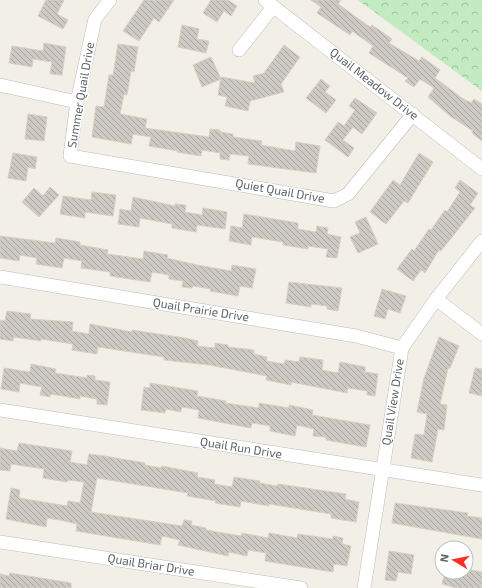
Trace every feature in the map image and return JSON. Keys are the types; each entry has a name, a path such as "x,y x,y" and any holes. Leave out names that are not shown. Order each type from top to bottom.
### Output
{"street":[{"name":"Summer Quail Drive","path":"108,163 70,156 77,102 95,19 110,0"},
{"path":"239,50 269,3"},
{"name":"Quail Meadow Drive","path":"269,3 482,169"},
{"path":"0,85 77,102"},
{"name":"Quiet Quail Drive","path":"108,163 334,201 348,194 413,114"},
{"name":"Quail View Drive","path":"364,588 402,348 436,299 482,241"},
{"name":"Quail Prairie Drive","path":"0,277 356,336 402,348"},
{"path":"436,299 482,334"},
{"name":"Quail Run Drive","path":"0,410 482,486"},
{"name":"Quail Briar Drive","path":"0,542 301,588"}],"green space":[{"path":"358,0 482,0 482,91"}],"building":[{"path":"46,0 64,0 57,14 68,20 63,29 38,16"},
{"path":"144,0 174,0 159,22 154,18 139,41 123,31"},
{"path":"211,0 228,0 237,6 231,16 224,11 217,22 203,13"},
{"path":"311,0 341,0 338,4 370,27 372,25 392,39 389,43 419,61 422,57 440,70 435,78 462,98 471,103 474,99 482,104 482,141 472,133 473,131 450,116 428,97 434,88 420,79 414,87 405,81 408,78 369,53 373,46 352,31 350,35 317,13 321,7"},
{"path":"182,25 199,29 197,39 209,41 206,53 178,47"},
{"path":"44,43 66,47 62,75 50,74 52,62 33,59 32,67 9,63 12,46 43,51"},
{"path":"118,44 138,47 134,72 131,71 127,95 124,94 120,114 147,119 145,128 209,137 210,129 220,130 220,132 233,134 233,137 262,141 261,145 295,151 296,142 320,146 316,173 248,164 249,156 230,154 229,160 220,159 220,153 202,150 201,156 177,152 178,151 149,146 151,137 133,134 131,144 92,137 96,106 104,107 109,75 113,75"},
{"path":"284,45 300,57 281,84 284,92 250,101 248,111 225,106 227,97 218,95 221,77 255,83 253,76 264,73"},
{"path":"211,57 221,79 202,87 193,65"},
{"path":"321,79 330,86 325,92 336,100 326,113 306,98"},
{"path":"355,98 377,113 362,134 353,127 343,140 354,148 348,157 325,140 338,122 344,126 355,110 349,106"},
{"path":"28,114 47,117 44,141 25,139"},
{"path":"13,153 37,157 35,169 28,167 26,181 8,178"},
{"path":"419,153 433,162 408,203 404,201 386,224 370,212 393,180 400,185"},
{"path":"460,180 478,193 470,205 475,208 441,251 439,250 425,273 421,270 413,281 397,269 412,249 414,251 429,229 431,230 445,210 447,212 460,192 455,188"},
{"path":"50,187 59,195 39,217 22,202 34,188 43,196"},
{"path":"92,192 116,195 113,216 85,212 85,218 60,214 63,196 91,200"},
{"path":"133,197 175,206 175,204 186,205 185,212 202,215 203,208 227,212 225,229 197,225 196,232 172,228 172,224 140,218 139,227 118,224 120,209 131,211"},
{"path":"244,214 298,223 298,229 316,232 317,226 328,228 327,234 341,237 337,258 326,257 328,249 308,246 308,249 283,245 283,242 252,237 251,245 229,241 231,226 242,228"},
{"path":"366,217 378,244 358,253 350,237 360,233 355,222"},
{"path":"0,236 55,243 56,238 80,242 80,245 108,250 107,254 143,259 144,251 168,255 167,258 197,265 231,271 232,265 256,269 252,288 240,286 238,296 193,286 192,288 182,287 183,281 169,279 169,275 152,272 150,282 110,276 110,272 81,268 82,261 64,258 62,268 36,264 37,258 20,255 19,261 0,258"},
{"path":"289,282 342,288 338,311 327,309 327,306 311,304 311,307 286,303"},
{"path":"382,289 406,296 400,313 388,309 385,319 374,316"},
{"path":"7,311 31,314 30,319 73,322 72,331 89,334 90,324 132,332 132,330 185,338 198,341 197,346 215,348 215,343 228,345 228,347 254,350 254,354 267,357 266,361 284,364 285,360 299,362 300,357 323,360 322,370 338,373 340,362 365,367 365,372 378,374 375,396 367,395 367,391 348,388 347,393 291,382 291,385 266,380 267,376 209,365 164,360 164,357 98,347 97,354 72,350 73,344 41,339 41,341 14,337 13,341 0,339 0,320 5,321"},
{"path":"439,337 459,346 450,368 448,368 440,404 447,405 444,430 438,429 432,462 411,458 415,434 424,435 427,414 417,412 424,378"},
{"path":"31,364 56,369 55,373 87,378 87,375 95,376 95,380 110,382 107,405 97,404 97,399 80,396 80,399 51,394 50,397 40,395 42,387 20,383 19,392 1,389 4,368 30,372"},
{"path":"475,368 482,369 482,396 469,393"},
{"path":"150,383 198,391 197,396 226,401 225,403 259,408 259,403 289,408 289,405 313,410 312,415 370,425 366,447 326,440 326,437 313,436 314,429 297,425 295,436 270,431 270,426 252,423 251,428 198,418 199,410 182,407 181,412 166,409 165,413 141,410 144,387 150,388"},
{"path":"19,443 72,451 70,462 87,465 89,454 145,463 145,465 161,468 162,466 198,473 197,477 215,480 214,484 232,487 234,477 260,481 260,483 277,486 278,484 346,494 345,499 359,502 356,522 331,518 331,514 269,504 269,506 241,501 240,507 215,503 216,501 187,496 188,493 97,478 91,512 182,526 184,520 192,521 191,525 206,528 206,530 241,536 242,533 268,538 269,533 297,538 298,534 333,539 333,536 343,538 342,544 351,546 347,566 334,564 333,572 265,561 266,553 248,550 247,556 229,552 228,556 178,545 180,540 162,536 160,545 76,531 77,524 65,521 47,518 46,527 6,519 11,488 20,490 19,498 67,506 68,501 80,503 84,482 68,480 67,482 43,478 44,469 11,464 10,471 0,470 0,448 17,451"},
{"path":"395,503 468,513 467,516 482,518 482,539 392,523"},
{"path":"389,551 414,555 411,574 398,572 396,581 385,580"},
{"path":"474,570 482,572 482,588 457,588 442,584 443,580 474,580"},
{"path":"10,573 71,583 71,588 0,588 0,574 9,576"}]}
